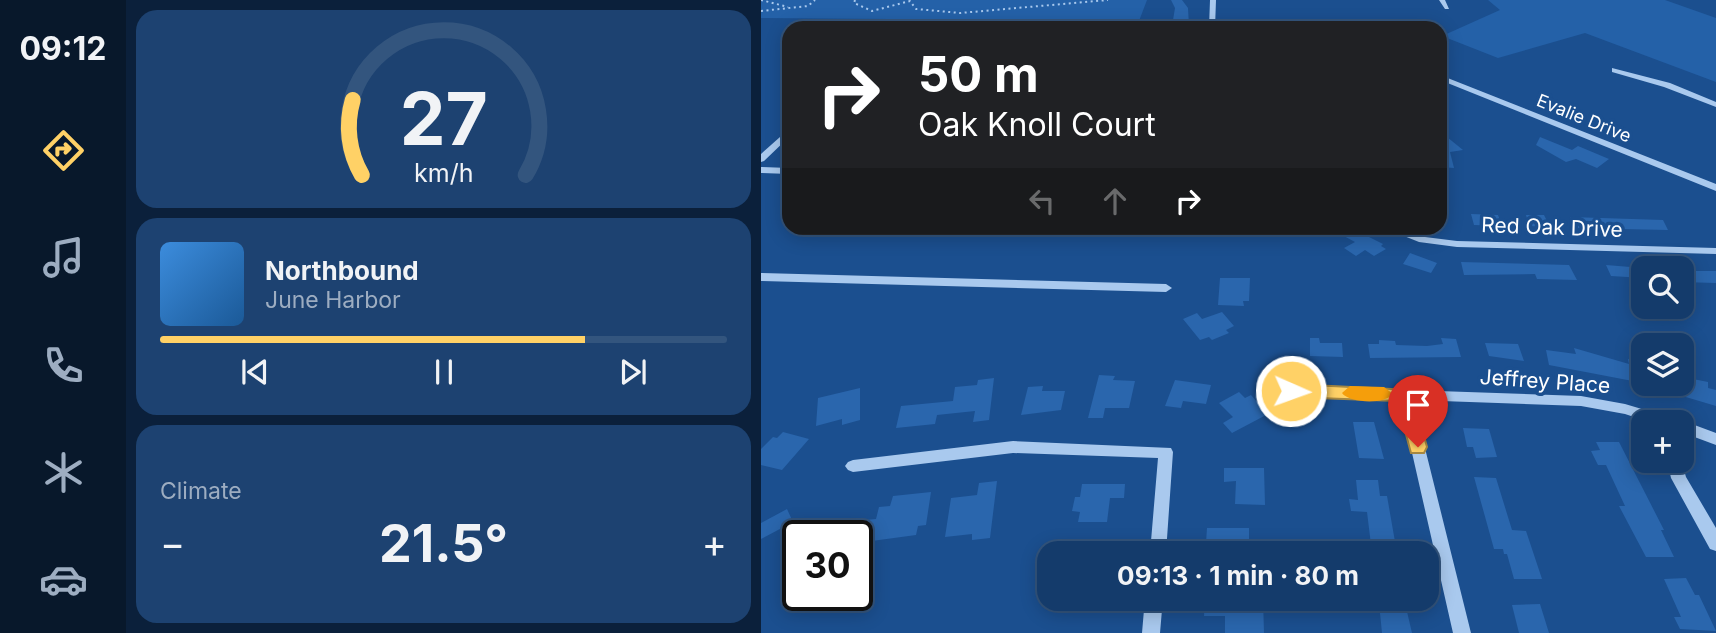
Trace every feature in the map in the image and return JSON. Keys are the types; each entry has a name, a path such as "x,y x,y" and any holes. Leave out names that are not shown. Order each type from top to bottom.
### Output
{"street":[{"path":"1212,21 1213,0"},
{"path":"1442,0 1447,8"},
{"path":"1615,70 1667,85 1716,105"},
{"name":"Evalie Drive","path":"1447,80 1716,188"},
{"path":"761,159 782,138"},
{"path":"761,170 782,171"},
{"name":"Red Oak Drive","path":"1409,235 1423,240 1457,244 1716,251"},
{"path":"761,277 1166,288"},
{"name":"Jeffrey Place","path":"1291,391 1581,401 1631,411"},
{"path":"1405,394 1462,633"},
{"path":"1694,431 1716,439"},
{"path":"853,466 1013,447 1166,452 1159,541"},
{"path":"1678,473 1716,544"},
{"path":"1151,633 1153,611"}],"path":[{"path":"761,0 792,8"},
{"path":"761,11 808,6 815,0"},
{"path":"855,0 854,3 872,11 910,1 916,9 953,14 1108,0"}],"shaded area":[{"path":"761,0 1147,0 1139,21 761,18"},
{"path":"1488,0 1665,0 1716,18 1716,82 1585,33 1498,58 1447,38 1447,34 1500,10"}],"building":[{"path":"1171,0 1182,0 1188,8 1189,21 1173,21 1175,8"},
{"path":"1447,137 1463,150 1450,152 1454,168 1447,168"},
{"path":"1540,137 1572,150 1578,146 1609,159 1597,168 1576,159 1566,162 1536,145"},
{"path":"1471,214 1498,215 1502,226 1474,225"},
{"path":"1526,215 1544,215 1550,227 1529,226"},
{"path":"1570,217 1663,220 1668,230 1574,228"},
{"path":"1342,235 1365,235 1383,244 1381,246 1386,249 1374,256 1365,250 1356,256 1344,248 1355,242"},
{"path":"1410,253 1437,263 1431,273 1403,264"},
{"path":"1461,262 1569,265 1577,280 1537,279 1535,274 1464,275"},
{"path":"1606,265 1631,267 1631,277 1611,276"},
{"path":"1694,271 1716,271 1716,283 1694,282"},
{"path":"1220,278 1250,278 1249,301 1243,301 1244,306 1218,305"},
{"path":"1222,312 1234,326 1226,330 1229,333 1212,340 1209,337 1200,340 1183,319 1197,313 1202,319"},
{"path":"1310,338 1319,338 1320,343 1342,343 1343,357 1310,356"},
{"path":"1441,338 1456,339 1461,357 1370,358 1368,344 1379,344 1379,340 1395,341 1396,345 1427,346 1443,344"},
{"path":"1485,343 1518,344 1524,361 1489,356"},
{"path":"1574,348 1629,364 1628,359 1631,360 1631,381 1549,365 1546,350 1576,354"},
{"path":"1099,375 1115,376 1113,380 1135,381 1129,408 1105,408 1103,418 1088,418"},
{"path":"994,378 989,420 973,422 975,411 937,415 935,424 896,428 901,406 953,401 955,387 977,385 978,380"},
{"path":"1694,379 1708,382 1708,388 1716,390 1716,406 1682,396 1694,396"},
{"path":"1175,380 1211,385 1206,404 1183,401 1181,408 1165,406"},
{"path":"1043,386 1042,391 1065,391 1061,410 1021,415 1028,387"},
{"path":"860,388 860,420 842,425 842,419 816,426 818,398"},
{"path":"1239,392 1245,398 1251,395 1268,414 1232,433 1223,423 1233,417 1219,403"},
{"path":"1353,422 1374,422 1384,459 1359,458"},
{"path":"1463,428 1489,429 1497,457 1476,458 1473,447 1467,447"},
{"path":"783,432 809,439 782,470 761,465 761,449 773,437 777,438"},
{"path":"1596,442 1619,442 1631,465 1631,473 1635,473 1664,530 1661,530 1674,557 1646,557 1619,506 1625,506 1606,465 1598,465 1591,451 1600,450"},
{"path":"1224,468 1264,468 1265,505 1235,504 1236,481 1224,482"},
{"path":"1474,477 1496,478 1512,530 1526,531 1542,579 1514,579 1507,554 1504,554 1503,549 1494,549"},
{"path":"1356,480 1378,480 1380,496 1387,496 1395,541 1371,541 1367,512 1351,511 1349,499 1358,500"},
{"path":"997,481 990,538 972,540 972,534 945,537 951,498 977,495 979,483"},
{"path":"1082,484 1125,484 1124,498 1110,498 1107,522 1078,522 1080,512 1072,511 1075,497 1080,497"},
{"path":"931,492 926,525 918,526 916,535 873,541 873,520 865,520 876,519 879,507 890,506 893,496"},
{"path":"787,509 792,520 782,520 782,528 761,539 761,523"},
{"path":"1207,528 1249,528 1249,541 1206,541"},
{"path":"1686,578 1695,595 1699,595 1716,631 1680,629 1674,617 1681,617 1664,579"},
{"path":"1540,604 1549,633 1519,633 1512,605"},
{"path":"1204,611 1263,611 1264,633 1225,633 1225,616 1204,616"},
{"path":"1380,611 1407,611 1412,633 1382,633"}],"slow traffic":[{"path":"1350,393 1384,394"}],"route":[{"path":"1291,391 1405,394 1418,447"}]}
